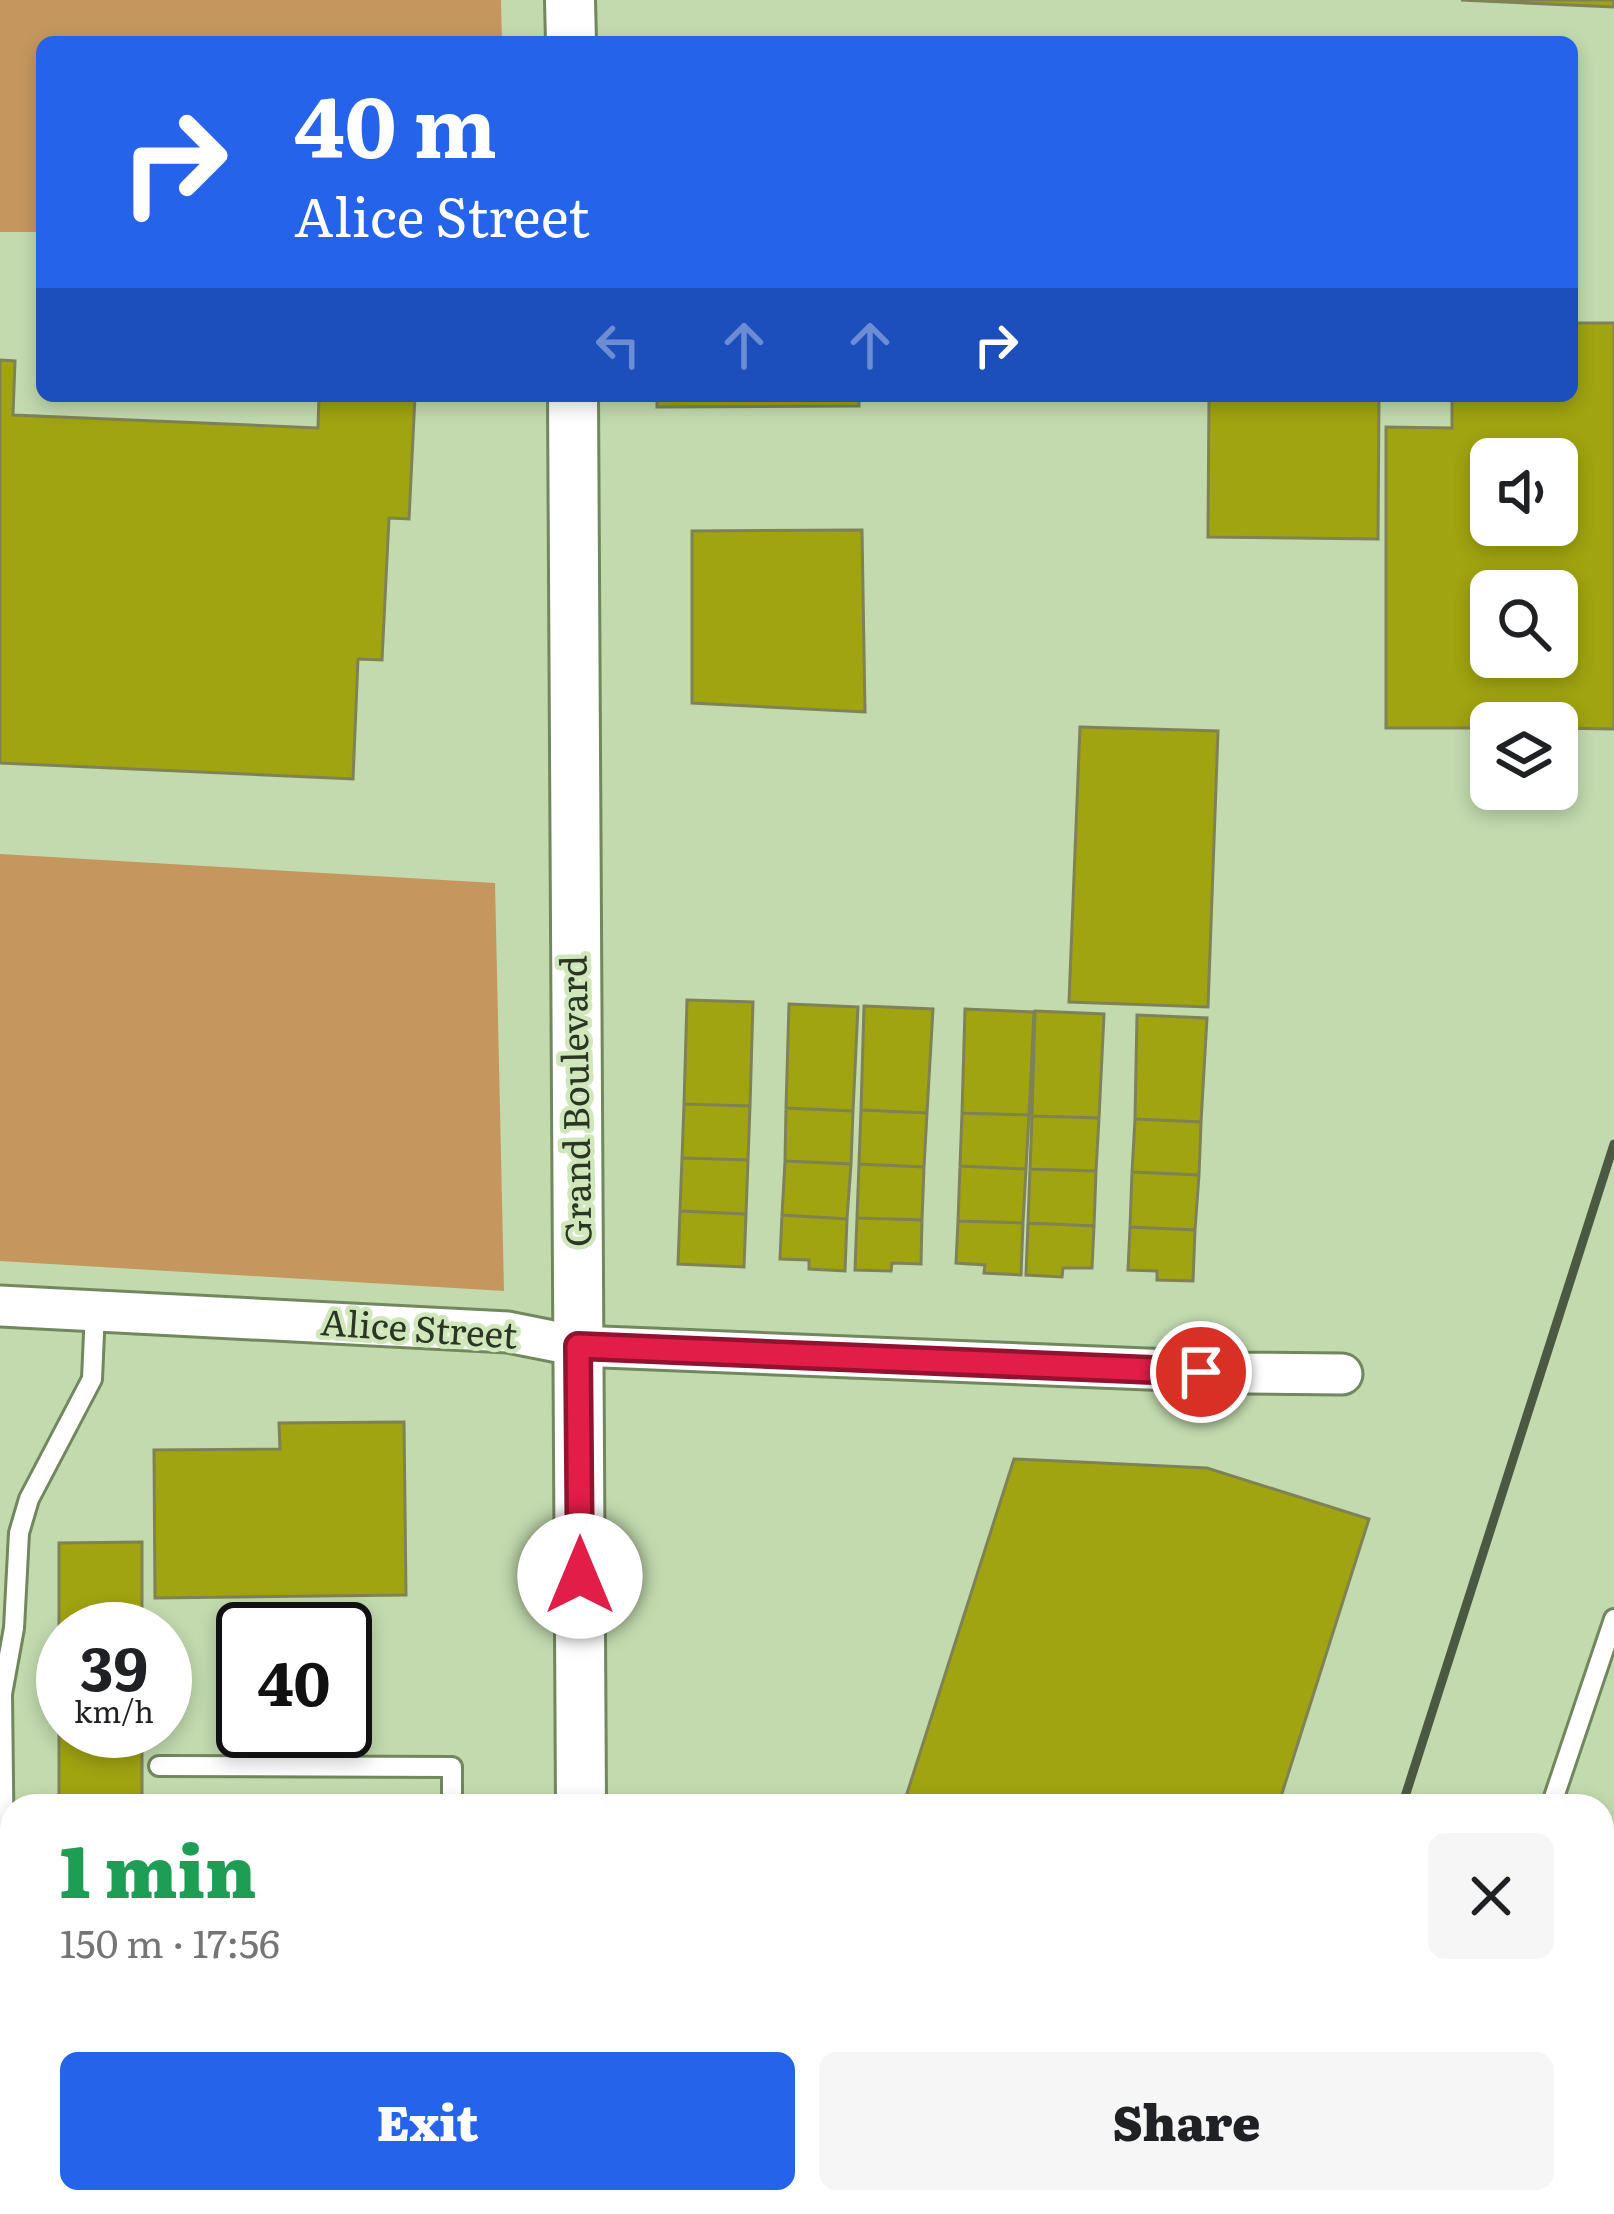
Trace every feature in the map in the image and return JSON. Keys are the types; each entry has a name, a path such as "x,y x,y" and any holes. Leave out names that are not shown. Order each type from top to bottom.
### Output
{"street":[{"path":"570,0 571,36"},
{"name":"Grand Boulevard","path":"573,402 581,1794"},
{"name":"Alice Street","path":"0,1306 508,1332 578,1346 1342,1374"}],"lane":[{"path":"3,1794 2,1694 14,1628 19,1533 28,1499 92,1379 95,1311"},
{"path":"1555,1794 1614,1619"},
{"path":"159,1766 452,1767 452,1794"}],"shaded area":[{"path":"0,0 501,0 502,36 36,36 36,232 0,232"},
{"path":"0,854 495,883 504,1291 0,1261"}],"building":[{"path":"1461,0 1614,0 1614,7"},
{"path":"1578,323 1614,323 1614,729 1578,728 1578,702 1470,702 1470,728 1386,728 1386,427 1452,428 1452,402 1578,402"},
{"path":"0,360 15,361 13,415 318,428 319,402 415,402 409,519 389,518 382,660 358,659 353,779 0,763"},
{"path":"657,402 859,402 859,406 657,407"},
{"path":"1209,402 1379,402 1378,539 1208,537"},
{"path":"862,530 865,712 692,703 692,531"},
{"path":"1080,727 1218,731 1208,1007 1069,1002"},
{"path":"687,1000 753,1002 750,1106 684,1104"},
{"path":"789,1004 858,1007 853,1111 786,1108"},
{"path":"864,1006 933,1009 927,1113 861,1110"},
{"path":"965,1009 1034,1012 1029,1115 962,1113"},
{"path":"1035,1011 1104,1014 1099,1118 1032,1116"},
{"path":"1137,1015 1207,1018 1201,1122 1135,1119"},
{"path":"684,1104 750,1106 748,1160 682,1158"},
{"path":"786,1108 853,1111 851,1164 785,1161"},
{"path":"861,1110 927,1113 924,1167 859,1164"},
{"path":"962,1113 1029,1115 1026,1169 960,1166"},
{"path":"1032,1116 1099,1118 1096,1171 1030,1169"},
{"path":"1135,1119 1201,1122 1199,1175 1132,1172"},
{"path":"682,1158 748,1160 746,1214 680,1211"},
{"path":"785,1161 851,1164 847,1219 782,1215"},
{"path":"859,1164 924,1167 922,1220 857,1218"},
{"path":"960,1166 1026,1169 1023,1223 958,1221"},
{"path":"1030,1169 1096,1171 1094,1226 1028,1223"},
{"path":"1132,1172 1199,1175 1195,1230 1130,1227"},
{"path":"680,1211 746,1214 744,1267 678,1264"},
{"path":"782,1215 847,1219 845,1271 809,1269 809,1260 780,1259"},
{"path":"857,1218 922,1220 921,1264 892,1263 891,1271 855,1270"},
{"path":"958,1221 1023,1223 1021,1275 984,1273 985,1265 956,1263"},
{"path":"1028,1223 1094,1226 1092,1268 1063,1268 1062,1277 1026,1275"},
{"path":"1130,1227 1195,1230 1193,1281 1157,1280 1157,1271 1128,1270"},
{"path":"404,1422 406,1595 155,1598 154,1450 280,1449 279,1423"},
{"path":"1014,1459 1207,1468 1369,1519 1282,1794 907,1794"},
{"path":"142,1542 142,1602 59,1602 59,1543"},
{"path":"59,1758 142,1758 142,1794 59,1794"}],"railway":[{"path":"1406,1794 1614,1144"}],"route":[{"path":"580,1576 578,1346 1201,1372"}]}
